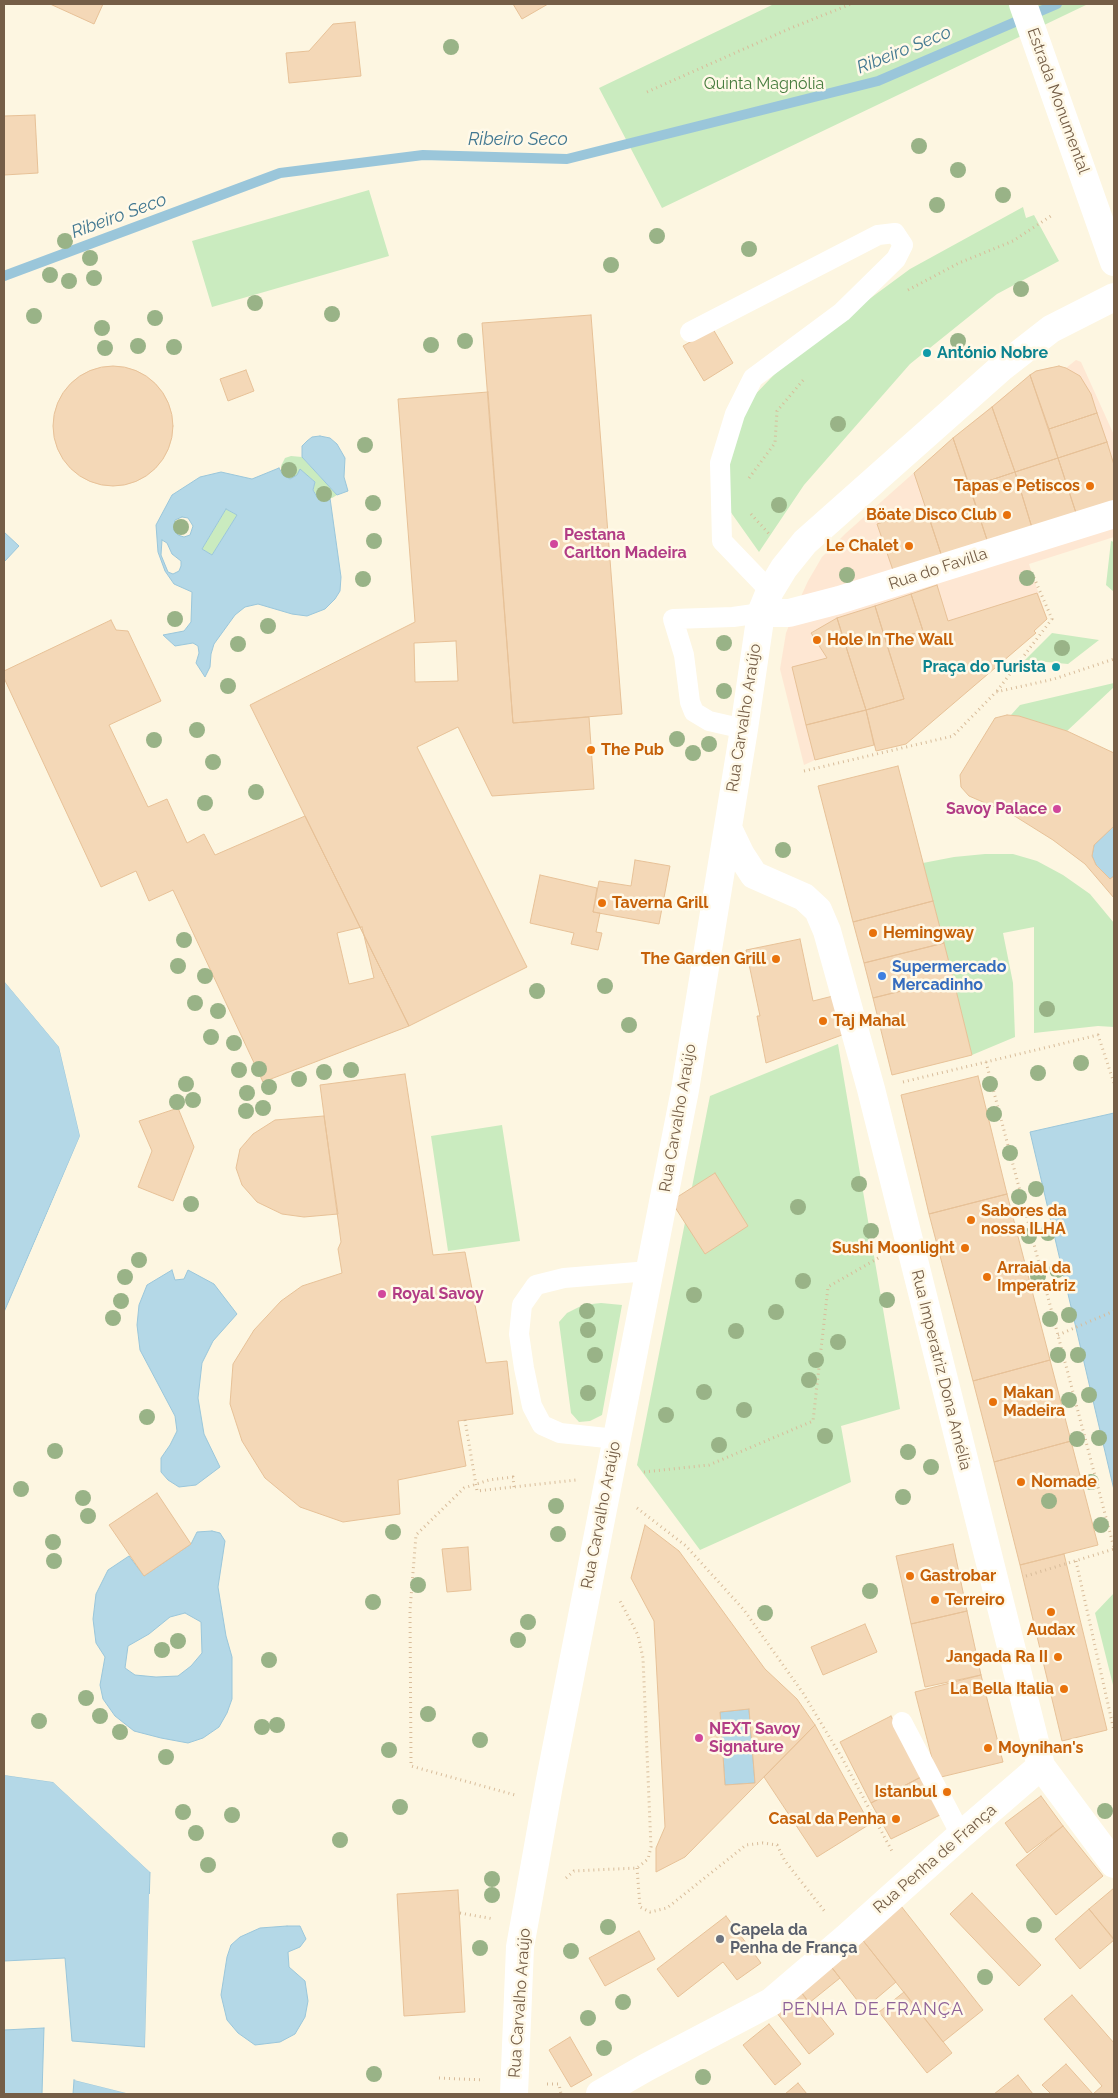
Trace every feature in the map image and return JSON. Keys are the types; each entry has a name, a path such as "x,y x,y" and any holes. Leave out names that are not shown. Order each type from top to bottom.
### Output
{"street":[{"name":"Estrada Monumental","path":"1024,4 1114,262"},
{"name":"Rua Carvalho Araújo","path":"514,2094 520,1947 549,1785 684,1090 765,602 784,568 805,542 1001,368 1051,329 1114,297"},
{"name":"Rua do Favilla","path":"765,602 784,614 839,600 1114,514"},
{"name":"Rua Imperatriz Dona Amélia","path":"728,828 741,855 754,875 804,897 818,910 827,931 871,1089 1041,1766 1114,1864"},
{"path":"712,925 724,905 735,894 754,886 771,884"},
{"name":"Rua Penha de França","path":"600,2094 647,2067 771,2002 1041,1766"}],"lane":[{"path":"690,332 878,235 895,233 903,245 896,259 842,312 753,378 735,414 720,463 722,541 765,602 734,617 674,619 684,655 690,702 694,712 710,721 744,729"},
{"path":"616,1439 560,1433 542,1425 532,1406 524,1368 520,1334 522,1305 536,1285 564,1278 650,1271"},
{"path":"902,1722 961,1835"}],"path":[{"path":"647,92 791,28 851,4"},
{"path":"902,293 959,263 1013,241 1051,216"},
{"path":"746,482 775,443 778,411 808,374"},
{"path":"748,511 773,538"},
{"path":"804,771 953,736 996,692 1052,619 1018,543"},
{"path":"996,692 1054,679 1114,659"},
{"path":"895,1084 1098,1035 1114,1083"},
{"path":"986,1062 1114,1548 1076,1561 1114,1731"},
{"path":"641,1473 709,1465 813,1421 828,1287 884,1254"},
{"path":"1058,1335 1114,1310"},
{"path":"465,1420 477,1491 582,1480"},
{"path":"514,1487 513,1477 489,1480 464,1488 416,1536 410,1610 410,1766 518,1796"},
{"path":"632,1514 633,1505 686,1546 744,1610 803,1693 842,1758 909,1882"},
{"path":"560,1883 574,1871 637,1868 648,1859 651,1847 643,1658 638,1635 617,1596"},
{"path":"637,1868 640,1907 650,1912 668,1908 746,1845 763,1843 777,1845 784,1861 846,1938"},
{"path":"559,2084 561,2094"}],"shaded area":[{"path":"1076,360 1081,362 1114,435 1114,537 1029,564 1047,619 906,744 876,751 874,745 815,760 804,765 780,669 786,633 808,581 822,557 846,533 953,438 1030,375 1036,371 1051,367 1066,368"}],"green space":[{"name":"Quinta Magnólia","path":"774,4 1088,4 662,208 599,88"},
{"path":"369,190 389,256 212,307 192,241"},
{"path":"1023,207 1026,218 1034,215 1059,261 997,294 910,364 804,485 759,552 720,497 727,467 747,403 792,356 910,269"},
{"path":"291,456 302,457 337,495 332,498 317,497 313,489 315,482 301,470 290,479 284,477 281,466 285,458"},
{"path":"226,509 237,515 212,555 202,549"},
{"path":"1111,541 1114,542 1114,592 1106,585"},
{"path":"1052,633 1099,640 1068,664 1025,660"},
{"path":"1114,683 1114,687 1067,731 1011,715 1020,705"},
{"path":"985,854 1013,854 1037,861 1063,875 1090,894 1114,923 1114,1027 1098,1026 1034,1033 1034,927 1003,933 1013,983 1015,1037 972,1055 923,863"},
{"path":"838,1044 900,1409 841,1426 851,1482 700,1550 637,1465 710,1096"},
{"path":"502,1125 520,1241 448,1251 431,1136"},
{"path":"601,1303 622,1305 602,1415 590,1421 579,1422 571,1413 559,1322 567,1313 583,1305"},
{"path":"1114,1593 1114,1689 1095,1613"}],"water":[{"path":"312,437 330,438 337,444 345,458 344,477 348,491 337,495 302,457 302,446"},
{"path":"279,468 283,475 290,479 297,475 300,469 315,482 313,490 317,497 330,498 341,577 340,591 325,609 307,616 292,614 258,604 245,607 235,615 214,644 210,667 205,677 196,663 199,653 198,646 193,643 175,646 163,635 184,631 191,622 192,592 174,584 165,571 158,552 156,525 172,495 200,477 221,472 252,479","holes":["226,509 237,515 212,555 202,549","182,517 188,518 193,526 190,535 184,537 178,535 174,530 175,520","162,540 167,543 172,554 181,561 179,571 173,574 168,572 161,555"]},
{"path":"4,532 19,546 4,562"},
{"path":"1114,826 1114,876 1110,879 1096,865 1092,856 1094,845"},
{"path":"4,981 59,1047 80,1136 4,1312"},
{"path":"1114,1113 1114,1490 1030,1132"},
{"path":"172,1270 175,1280 184,1279 188,1270 214,1284 237,1314 213,1341 202,1363 198,1398 204,1434 220,1467 196,1485 179,1487 168,1480 161,1472 161,1458 177,1431 175,1416 140,1350 137,1325 139,1305 147,1285"},
{"path":"212,1531 220,1533 225,1541 218,1587 226,1636 232,1657 232,1699 219,1727 203,1738 188,1743 134,1731 115,1716 103,1699 100,1685 105,1657 96,1643 93,1619 96,1594 108,1570 129,1556 144,1576 191,1544 197,1532","holes":["185,1613 201,1622 202,1653 191,1666 178,1676 156,1677 135,1675 125,1668 128,1646 149,1634 170,1617"]},
{"path":"749,1709 755,1783 725,1785 720,1712"},
{"path":"4,1775 53,1782 150,1872 145,2047 72,2041 65,1958 4,1961"},
{"path":"300,1926 306,1939 300,1947 288,1952 289,1967 305,1981 308,2001 305,2017 295,2034 280,2042 255,2045 238,2033 227,2020 221,1995 227,1957 231,1945 240,1937 260,1928"},
{"path":"44,2028 42,2094 4,2094 4,2030"},
{"path":"74,2080 127,2093 127,2094 73,2094"}],"pier":[{"path":"4,978 62,1046 83,1136 4,1315 80,1136 59,1047 4,981"},
{"path":"4,1772 54,1780 153,1872 150,1872 53,1782 4,1775"},
{"path":"149,1894 152,1894 148,2047 145,2047"},
{"path":"74,2080 86,2080 128,2091 130,2094"}],"building":[{"path":"50,4 103,4 94,24"},
{"path":"513,4 548,4 522,19"},
{"path":"355,22 361,76 289,83 286,53 309,51 333,24"},
{"path":"35,115 38,173 4,175 4,116"},
{"name":"Pestana Carlton Madeira","path":"591,315 622,714 513,723 482,323"},
{"path":"713,329 733,363 704,381 683,346"},
{"path":"113,366 125,367 136,371 146,376 155,384 163,393 168,403 172,414 172,438 168,449 163,459 155,468 146,476 136,481 125,485 113,486 101,485 90,481 80,476 71,468 63,459 58,449 54,438 53,426 54,414 58,403 63,393 71,384 80,376 90,371 101,367"},
{"path":"1059,366 1080,376 1091,394 1097,413 1049,429 1030,375 1036,371"},
{"path":"246,370 254,391 228,401 220,379"},
{"path":"1030,375 1058,458 1015,472 992,407"},
{"path":"488,392 513,723 589,717 594,789 492,796 458,727 417,747 527,967 409,1026 250,705 415,622 398,399"},
{"path":"992,407 1015,472 970,487 953,438"},
{"path":"1097,413 1107,442 1058,458 1049,429"},
{"path":"953,438 989,546 943,560 914,473"},
{"path":"1107,442 1114,465 1114,504 1077,516 1058,458"},
{"path":"1058,458 1077,516 1033,531 1015,472"},
{"path":"1015,472 1033,531 989,546 970,487"},
{"path":"926,508 943,560 895,576 877,524"},
{"path":"937,585 948,621 1037,593 1047,619 1034,631 1036,633 906,744 876,751 866,710 904,699 886,642 923,631 911,594"},
{"path":"911,594 923,631 886,642 875,606"},
{"path":"875,606 904,699 866,710 837,618"},
{"path":"837,618 866,710 806,725 792,667 827,658 811,633"},
{"path":"111,620 116,630 128,631 161,701 109,725 148,807 167,799 187,843 204,834 215,855 305,816 409,1026 263,1082 173,890 149,901 136,871 101,887 4,678 4,671"},
{"path":"456,641 458,681 415,682 414,643"},
{"path":"866,710 874,745 815,760 806,725"},
{"name":"Savoy Palace","path":"1007,715 1019,716 1067,731 1114,753 1114,826 1094,845 1092,856 1096,865 1110,879 1114,876 1114,898 1085,864 1053,840 1013,815 969,796 961,787 960,775 995,718"},
{"path":"898,766 933,901 853,922 818,786"},
{"path":"635,860 670,866 659,924 593,912 599,881 631,886"},
{"path":"540,875 597,888 593,912 600,913 596,932 602,933 598,950 571,944 574,933 530,923"},
{"path":"933,901 944,943 864,963 853,922"},
{"path":"362,927 374,978 349,984 337,933"},
{"path":"800,939 813,1001 833,996 842,1035 766,1063 757,1016 760,1016 746,950"},
{"path":"944,943 953,978 873,998 864,963"},
{"path":"953,978 972,1055 892,1075 873,998"},
{"name":"Royal Savoy","path":"405,1074 433,1255 465,1252 486,1363 507,1361 513,1414 458,1421 466,1466 398,1480 400,1514 343,1522 300,1507 265,1478 242,1441 230,1404 233,1364 254,1330 281,1301 302,1286 342,1273 338,1249 341,1242 320,1085"},
{"path":"978,1076 1007,1194 929,1214 901,1095"},
{"path":"178,1108 194,1147 173,1201 138,1187 152,1151 139,1121"},
{"path":"324,1116 338,1214 304,1217 282,1214 257,1202 242,1185 236,1168 240,1149 253,1134 275,1120"},
{"path":"715,1173 748,1226 705,1254 671,1201"},
{"name":"Arraial da Imperatriz","path":"1007,1194 1050,1360 973,1381 929,1214"},
{"path":"1050,1360 1071,1441 994,1462 973,1381"},
{"path":"1071,1441 1098,1545 1020,1565 994,1462"},
{"path":"157,1493 191,1544 144,1576 109,1525"},
{"path":"645,1525 679,1551 765,1669 797,1699 815,1725 685,1857 656,1872 656,1848 665,1827 654,1621 631,1578","holes":["749,1709 755,1783 725,1785 720,1712"]},
{"path":"953,1544 967,1611 911,1624 896,1556"},
{"path":"468,1547 471,1590 447,1592 442,1549"},
{"path":"1064,1554 1107,1730 1062,1741 1020,1565"},
{"path":"967,1611 981,1675 925,1687 911,1624"},
{"path":"865,1624 877,1652 823,1675 811,1647"},
{"path":"981,1675 1003,1762 937,1778 915,1692"},
{"path":"891,1716 921,1777 871,1803 840,1742"},
{"path":"815,1725 870,1824 817,1857 764,1777"},
{"path":"921,1777 940,1815 891,1839 871,1803"},
{"path":"1041,1796 1063,1826 1027,1853 1005,1823"},
{"path":"1063,1826 1103,1876 1056,1915 1016,1865"},
{"path":"1114,1888 1114,1939 1089,1909"},
{"path":"458,1890 465,2012 404,2016 397,1894"},
{"path":"972,1893 1041,1965 1019,1986 950,1914"},
{"path":"901,1906 983,2010 943,2042 861,1938"},
{"path":"1089,1909 1114,1940 1080,1969 1055,1939"},
{"name":"Capela da Penha de França","path":"726,1916 761,1963 737,1980 723,1962 678,1997 657,1969"},
{"path":"639,1931 655,1959 605,1986 589,1958"},
{"path":"861,1938 896,1982 864,2009 829,1964"},
{"path":"829,1964 840,1978 809,2003 798,1988"},
{"path":"798,1988 834,2034 809,2054 773,2008"},
{"path":"904,1992 952,2053 927,2073 879,2012"},
{"path":"1072,1995 1114,2043 1114,2094 1093,2094 1102,2086 1044,2019"},
{"path":"769,2024 801,2064 775,2085 743,2045"},
{"path":"570,2037 592,2075 571,2087 549,2050"},
{"path":"1066,2064 1093,2094 1051,2094 1042,2085"},
{"path":"1018,2075 1033,2094 994,2094"},
{"path":"798,2083 807,2094 785,2094"}],"waterway":[{"name":"Ribeiro Seco","path":"4,276 280,173 423,155 567,159 878,81 1057,4"}],"place":[{"name":"António Nobre","path":"927,353"},
{"name":"Tapas e Petiscos","path":"1090,486"},
{"name":"Böate Disco Club","path":"1007,515"},
{"name":"Pestana Carlton Madeira","path":"554,544"},
{"name":"Le Chalet","path":"909,546"},
{"name":"Hole In The Wall","path":"817,640"},
{"name":"Praça do Turista","path":"1056,667"},
{"name":"The Pub","path":"591,750"},
{"name":"Savoy Palace","path":"1057,809"},
{"name":"Taverna Grill","path":"602,903"},
{"name":"Hemingway","path":"873,933"},
{"name":"The Garden Grill","path":"776,959"},
{"name":"Supermercado Mercadinho","path":"882,976"},
{"name":"Taj Mahal","path":"823,1021"},
{"name":"Sabores da nossa ILHA","path":"971,1220"},
{"name":"Sushi Moonlight","path":"965,1248"},
{"name":"Arraial da Imperatriz","path":"987,1277"},
{"name":"Royal Savoy","path":"382,1294"},
{"name":"Makan Madeira","path":"993,1402"},
{"name":"Nomade","path":"1021,1482"},
{"name":"Gastrobar","path":"910,1576"},
{"name":"Terreiro","path":"935,1600"},
{"name":"Audax","path":"1051,1612"},
{"name":"Jangada Ra II","path":"1058,1657"},
{"name":"La Bella Italia","path":"1064,1689"},
{"name":"NEXT Savoy Signature","path":"699,1738"},
{"name":"Moynihan's","path":"988,1748"},
{"name":"Istanbul","path":"947,1792"},
{"name":"Casal da Penha","path":"896,1819"},
{"name":"Capela da Penha de França","path":"720,1939"}],"district":[{"name":"PENHA DE FRANÇA","path":"873,2010"}]}
